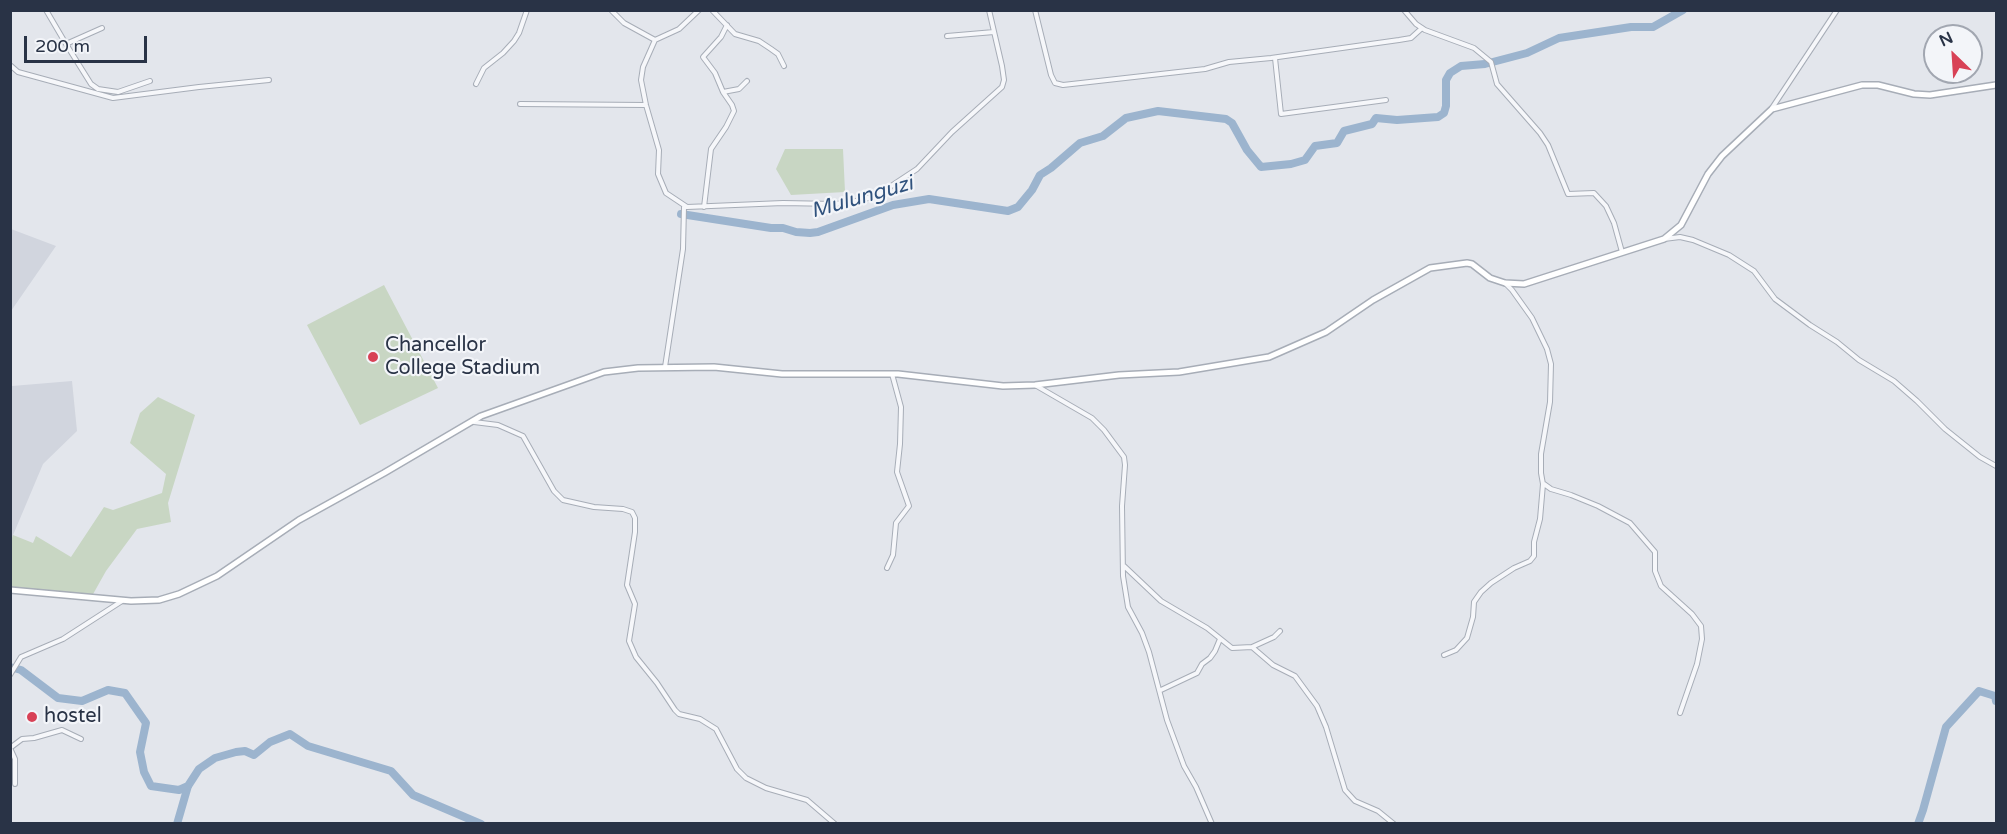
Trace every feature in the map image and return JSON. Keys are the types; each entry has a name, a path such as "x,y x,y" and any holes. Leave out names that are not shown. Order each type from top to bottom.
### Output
{"street":[{"path":"46,10 98,90 118,92 150,81"},
{"path":"476,84 484,68 504,53 514,41 527,10"},
{"path":"611,10 624,23 654,40"},
{"path":"712,10 735,34 759,41 778,54 784,66"},
{"path":"697,11 679,30 654,40 641,80 658,148 658,171 664,191 684,207 783,203 835,204 876,196 917,169 952,132 1002,87 1004,77 989,10"},
{"path":"1035,10 1051,75 1057,85 1205,69 1229,62 1275,58 1399,40 1410,38 1422,28"},
{"path":"1404,10 1422,28 1474,48 1491,62 1497,84 1548,145 1568,194 1594,193 1606,206 1614,223 1622,252"},
{"path":"1664,239 1681,225 1708,174 1722,156 1772,109 1837,10"},
{"path":"704,207 711,149 734,111 715,73 703,57 721,37 727,26"},
{"path":"66,44 102,28"},
{"path":"947,36 994,32"},
{"path":"1275,58 1281,114 1386,100"},
{"path":"10,65 18,72 113,98 269,80"},
{"path":"723,92 742,87 747,81"},
{"path":"1772,109 1862,85 1878,85 1914,94 1930,95 1996,85"},
{"path":"520,104 646,105"},
{"path":"665,367 682,249 684,207"},
{"path":"10,590 123,601 159,600 195,587 231,567 299,520 470,422 494,410 604,372 714,366 759,372 816,375 892,374 995,386 1035,385 1119,375 1179,372 1274,356 1326,332 1404,281 1436,266 1472,264 1490,278 1514,285 1535,282 1622,252 1664,239 1680,237 1729,255 1754,271 1775,299 1859,360 1909,392 1950,433 1996,466"},
{"path":"1444,655 1456,650 1467,638 1473,617 1474,602 1481,592 1514,567 1530,561 1534,556 1543,484 1541,454 1548,420 1551,364 1532,318 1505,283"},
{"path":"887,568 893,555 896,523 909,506 897,472 901,406 892,374"},
{"path":"1035,385 1092,418 1122,453 1125,465 1122,506 1123,566 1128,609 1142,633 1167,720 1184,766 1212,824"},
{"path":"470,422 498,425 524,436 554,491 562,500 632,512 636,532 627,585 635,604 629,641 636,657 679,714 700,719 716,729 737,769 746,778 766,788 807,800 835,824"},
{"path":"1543,484 1598,506 1630,523 1654,552 1655,576 1661,586 1699,622 1702,632 1700,655 1680,713"},
{"path":"1123,566 1161,601 1234,649 1252,647 1274,637 1280,631"},
{"path":"10,675 21,657 63,639 123,601"},
{"path":"1160,690 1197,673 1202,664 1215,651 1220,639"},
{"path":"1252,647 1273,664 1296,676 1317,706 1333,745 1341,782 1350,797 1378,811 1394,824"},
{"path":"15,784 15,759 10,748 22,739 62,730 81,739"}],"shaded area":[{"path":"10,229 56,246 11,311"},
{"path":"72,381 77,431 43,464 11,540 11,384 12,386"}],"green space":[{"path":"785,149 843,149 845,192 791,195 776,169"},
{"name":"Chancellor College Stadium","path":"384,285 438,388 360,425 307,325"},
{"path":"158,397 195,415 168,503 171,522 137,529 106,571 92,596 11,589 11,540 13,535 33,543 36,536 71,557 104,507 113,510 162,493 166,474 130,443 140,413"}],"waterway":[{"name":"Mulunguzi","path":"681,214 810,233 893,205 929,199 1008,211 1018,207 1032,190 1040,175 1080,143 1103,136 1126,118 1158,111 1226,119 1232,123 1247,150 1261,167 1291,164 1305,160 1315,146 1337,143 1344,131 1372,124 1376,118 1397,120 1438,117 1444,113 1446,106 1446,80 1450,73 1461,66 1485,64 1527,53 1559,38 1631,27 1653,27 1683,10"},
{"path":"10,667 21,670 58,698 82,701 108,690 125,693 146,723 140,752 144,772 151,786 179,790 188,786"},
{"path":"1918,824 1946,727 1979,691 1995,696 1996,701"},
{"path":"177,824 188,786 199,769 215,758 236,752 245,751 254,755 270,742 290,734 308,746 391,771 413,795 481,824"}],"place":[{"name":"Chancellor College Stadium","path":"373,357"},
{"name":"hostel","path":"32,717"}]}
